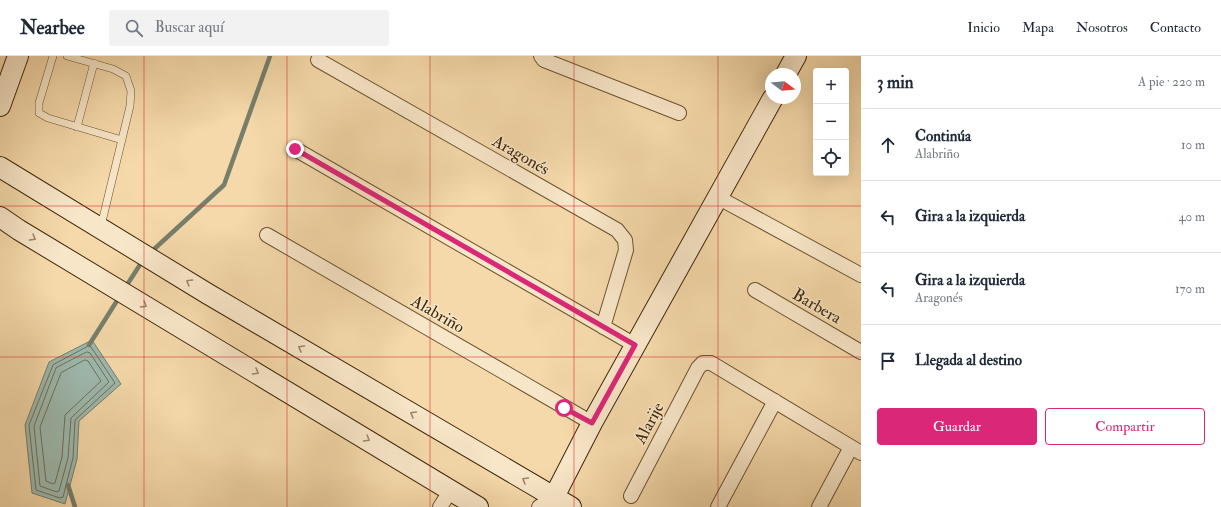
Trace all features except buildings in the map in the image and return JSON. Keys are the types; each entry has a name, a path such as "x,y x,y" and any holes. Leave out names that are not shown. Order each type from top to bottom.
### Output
{"street":[{"path":"0,106 18,56"},
{"path":"541,56 544,60 679,113"},
{"path":"789,68 796,56"},
{"name":"Aragonés","path":"318,60 617,230 625,240 626,250 603,327"},
{"path":"548,504 770,104"},
{"path":"295,149 635,345"},
{"path":"0,167 548,504 571,507"},
{"path":"719,198 861,275"},
{"path":"0,217 19,230 478,507"},
{"name":"Alabriño","path":"267,235 592,423"},
{"name":"Barbera","path":"755,290 861,352"},
{"name":"Alarije","path":"631,496 698,368 703,363 711,363 775,401"},
{"path":"718,507 775,401 856,450 819,507"},
{"path":"440,507 450,490"}],"lane":[{"path":"53,56 39,104 39,113 48,118 122,140"},
{"path":"67,56 113,69 126,76 131,91 122,140 100,228"},
{"path":"77,127 94,64"}],"water":[{"path":"92,340 121,384 79,421 77,459 65,504 32,493 25,425 49,362"}],"waterway":[{"path":"151,252 224,185 270,56"},
{"path":"125,288 143,260"},
{"path":"89,345 120,296"},
{"path":"68,485 75,507"}],"route":[{"path":"295,149 635,345 592,423 564,408"}]}
